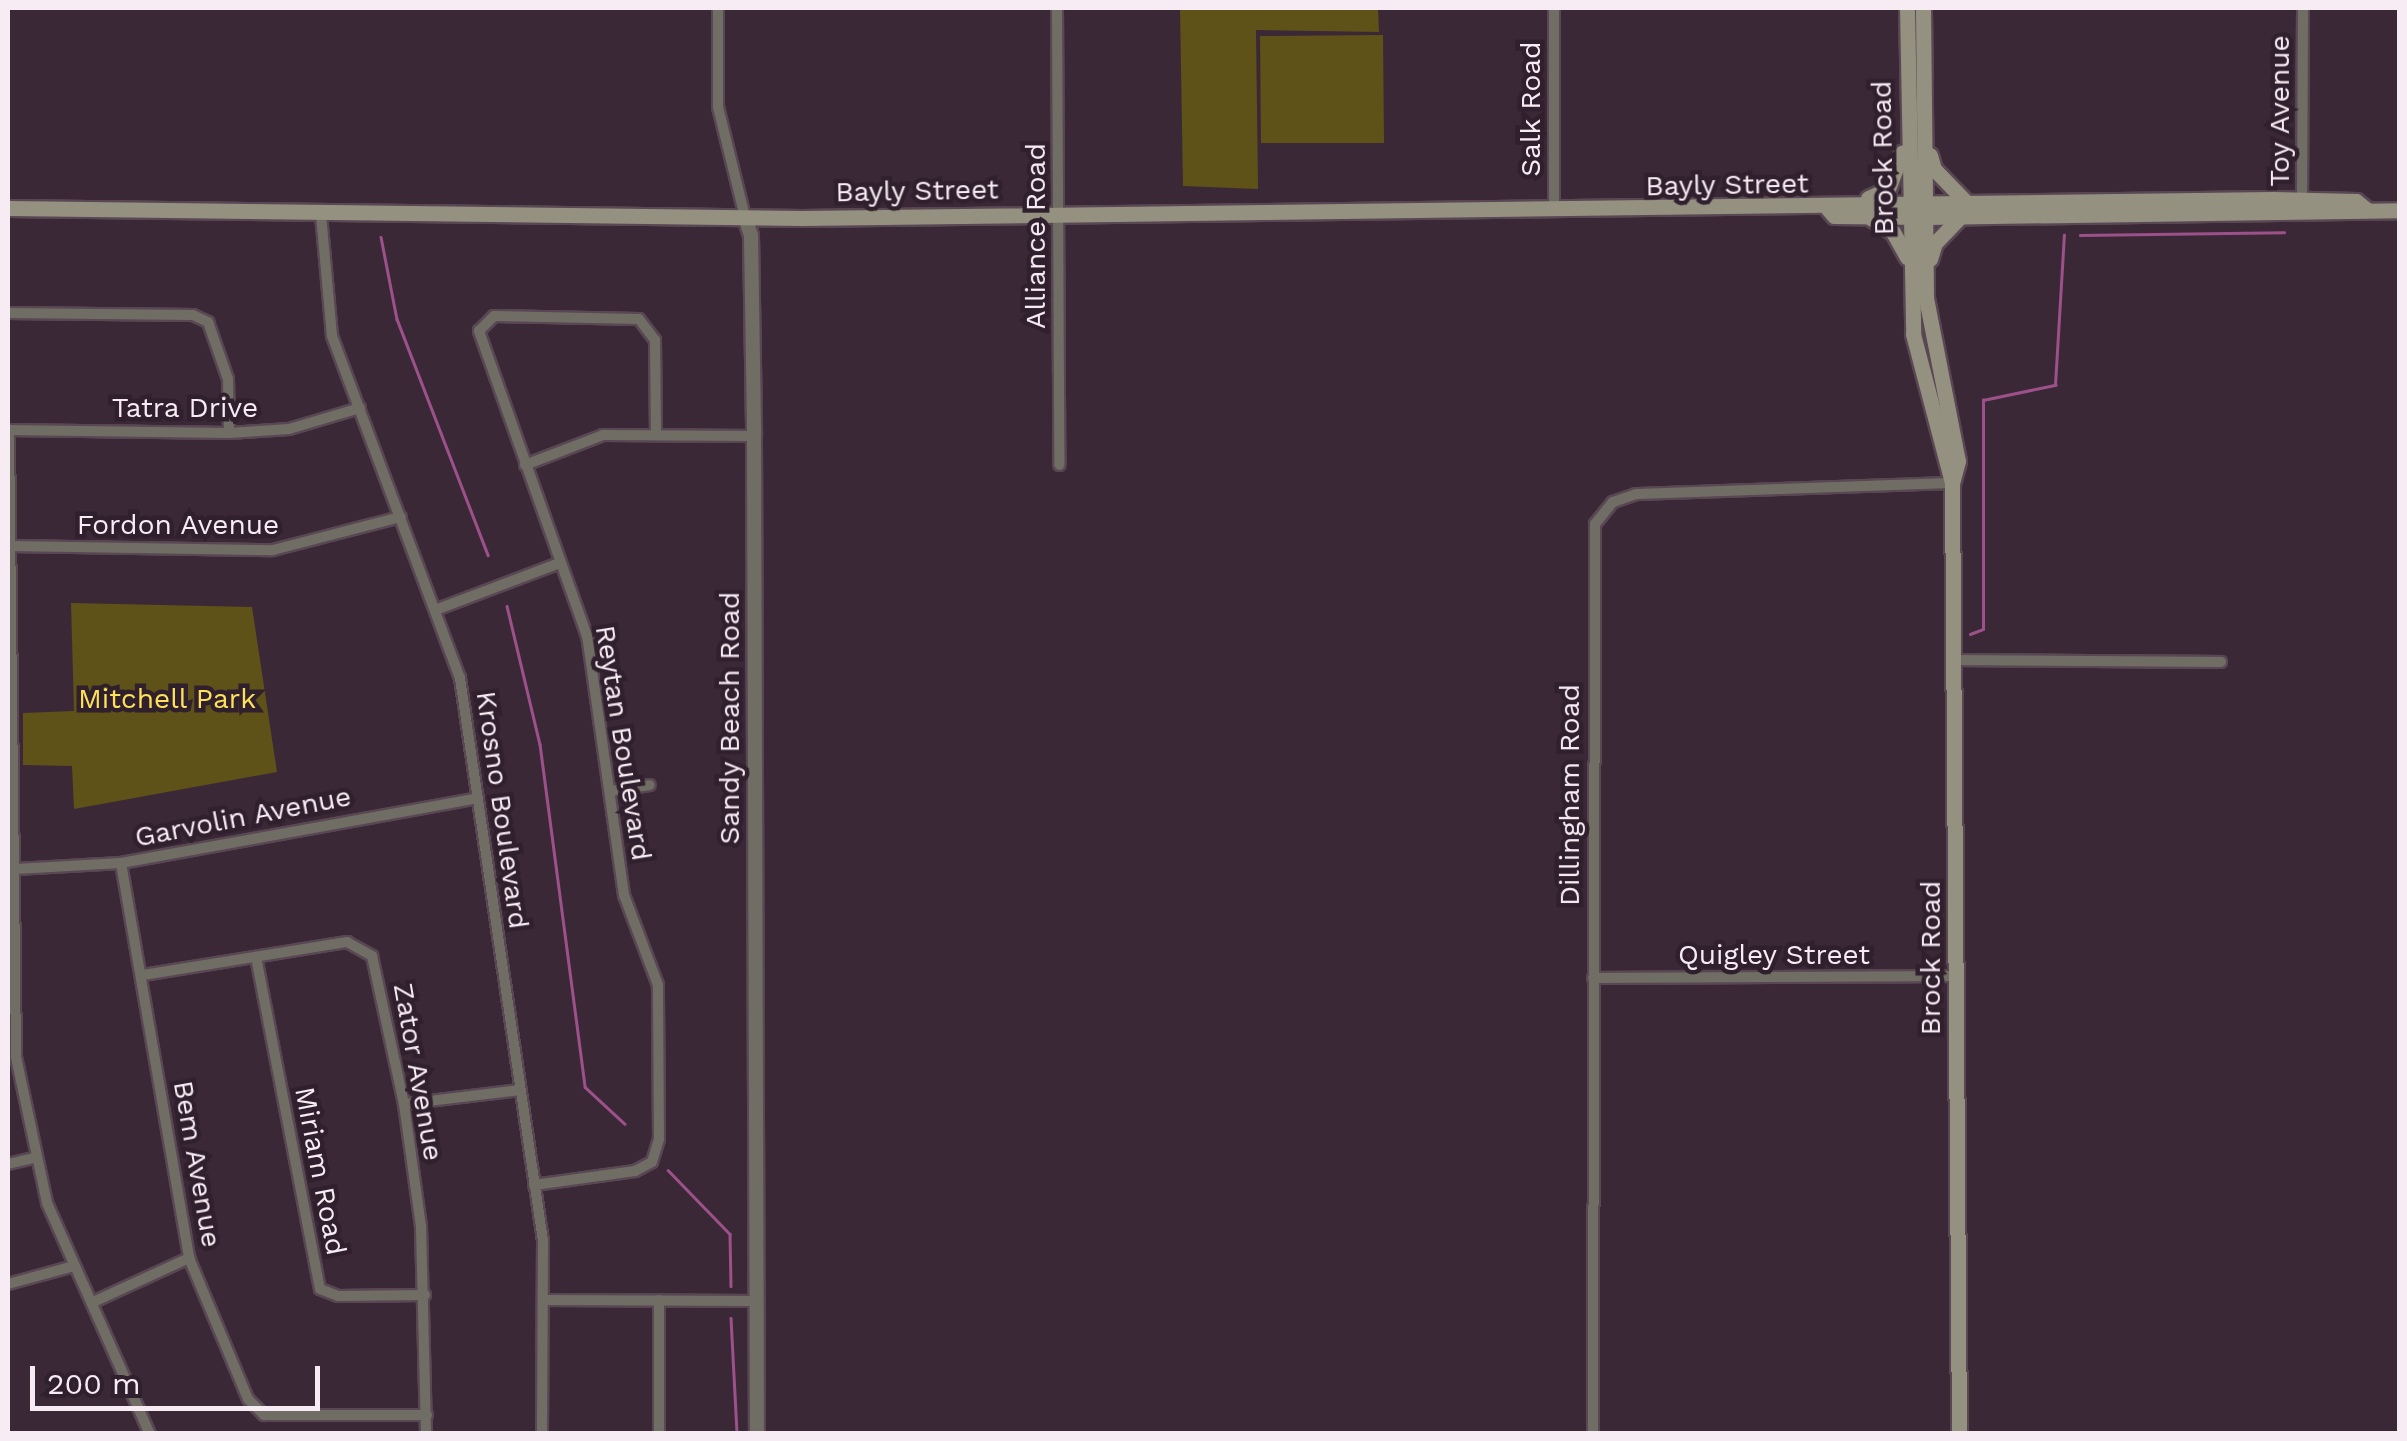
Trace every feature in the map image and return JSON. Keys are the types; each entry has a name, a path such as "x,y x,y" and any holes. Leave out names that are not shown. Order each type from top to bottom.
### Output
{"main road":[{"name":"Brock Road","path":"1907,8 1906,124 1926,298 1958,461 1952,484"},
{"name":"Brock Road","path":"1923,8 1924,128 1910,266 1913,334 1952,484 1959,1434"},
{"path":"1859,201 1888,189 1906,124"},
{"path":"1924,128 1934,169 1963,210 1935,243 1926,298"},
{"name":"Bayly Street","path":"1828,208 1833,201 1963,210 2302,207 2356,201 2366,209 2400,210"},
{"name":"Bayly Street","path":"8,208 745,217 1828,208"},
{"name":"Bayly Street","path":"1828,208 1834,216 1917,209"},
{"path":"1868,216 1893,232 1910,266"}],"street":[{"name":"Sandy Beach Road","path":"718,8 718,108 752,234 757,1434"},
{"name":"Alliance Road","path":"1057,8 1059,465"},
{"name":"Salk Road","path":"1554,8 1554,212"},
{"name":"Toy Avenue","path":"2302,207 2303,8"},
{"name":"Krosno Boulevard","path":"321,214 332,336 438,609 460,678 534,1184 544,1300 542,1434"},
{"path":"8,313 193,315 208,322 228,378 229,433"},
{"name":"Reytan Boulevard","path":"534,1184 635,1171 657,1151 658,985 624,895 587,636 478,345 478,331 494,316 640,319 655,340 656,434"},
{"name":"Tatra Drive","path":"8,430 229,433 289,428 360,408"},
{"path":"8,430 16,1057 35,1158 74,1266 94,1302 150,1434"},
{"path":"525,465 603,436 754,436"},
{"name":"Dillingham Road","path":"1593,1434 1596,524 1613,502 1636,494 1952,484"},
{"name":"Fordon Avenue","path":"10,546 273,550 401,517"},
{"path":"438,609 560,563"},
{"path":"1956,660 2221,662"},
{"path":"610,791 650,785"},
{"name":"Garvolin Avenue","path":"16,869 121,863 478,798"},
{"name":"Bem Avenue","path":"121,863 144,975 189,1258 248,1399 264,1415 426,1416"},
{"name":"Zator Avenue","path":"144,975 347,942 363,946 377,967 404,1104 425,1295 426,1434"},
{"name":"Miriam Road","path":"256,957 320,1289 338,1296 425,1295"},
{"name":"Quigley Street","path":"1592,978 1955,976"},
{"path":"404,1104 519,1090"},
{"path":"8,1164 35,1158"},
{"path":"94,1302 189,1258"},
{"path":"8,1284 74,1266"},
{"path":"544,1300 756,1301"},
{"path":"658,1434 659,1300"}],"green space":[{"path":"1180,8 1378,8 1379,32 1256,30 1258,189 1183,186"},
{"path":"1383,35 1384,143 1261,143 1260,36"},
{"name":"Mitchell Park","path":"71,603 252,607 277,772 74,809 72,766 23,765 23,713 74,711"}],"waterway":[{"path":"2080,235 2284,232"},
{"path":"1970,634 1983,629 1983,400 2055,385 2064,235"},
{"path":"381,237 397,319 488,555"},
{"path":"507,606 540,744 585,1087 625,1124"},
{"path":"668,1170 730,1234 731,1286"},
{"path":"731,1318 737,1434"}]}
